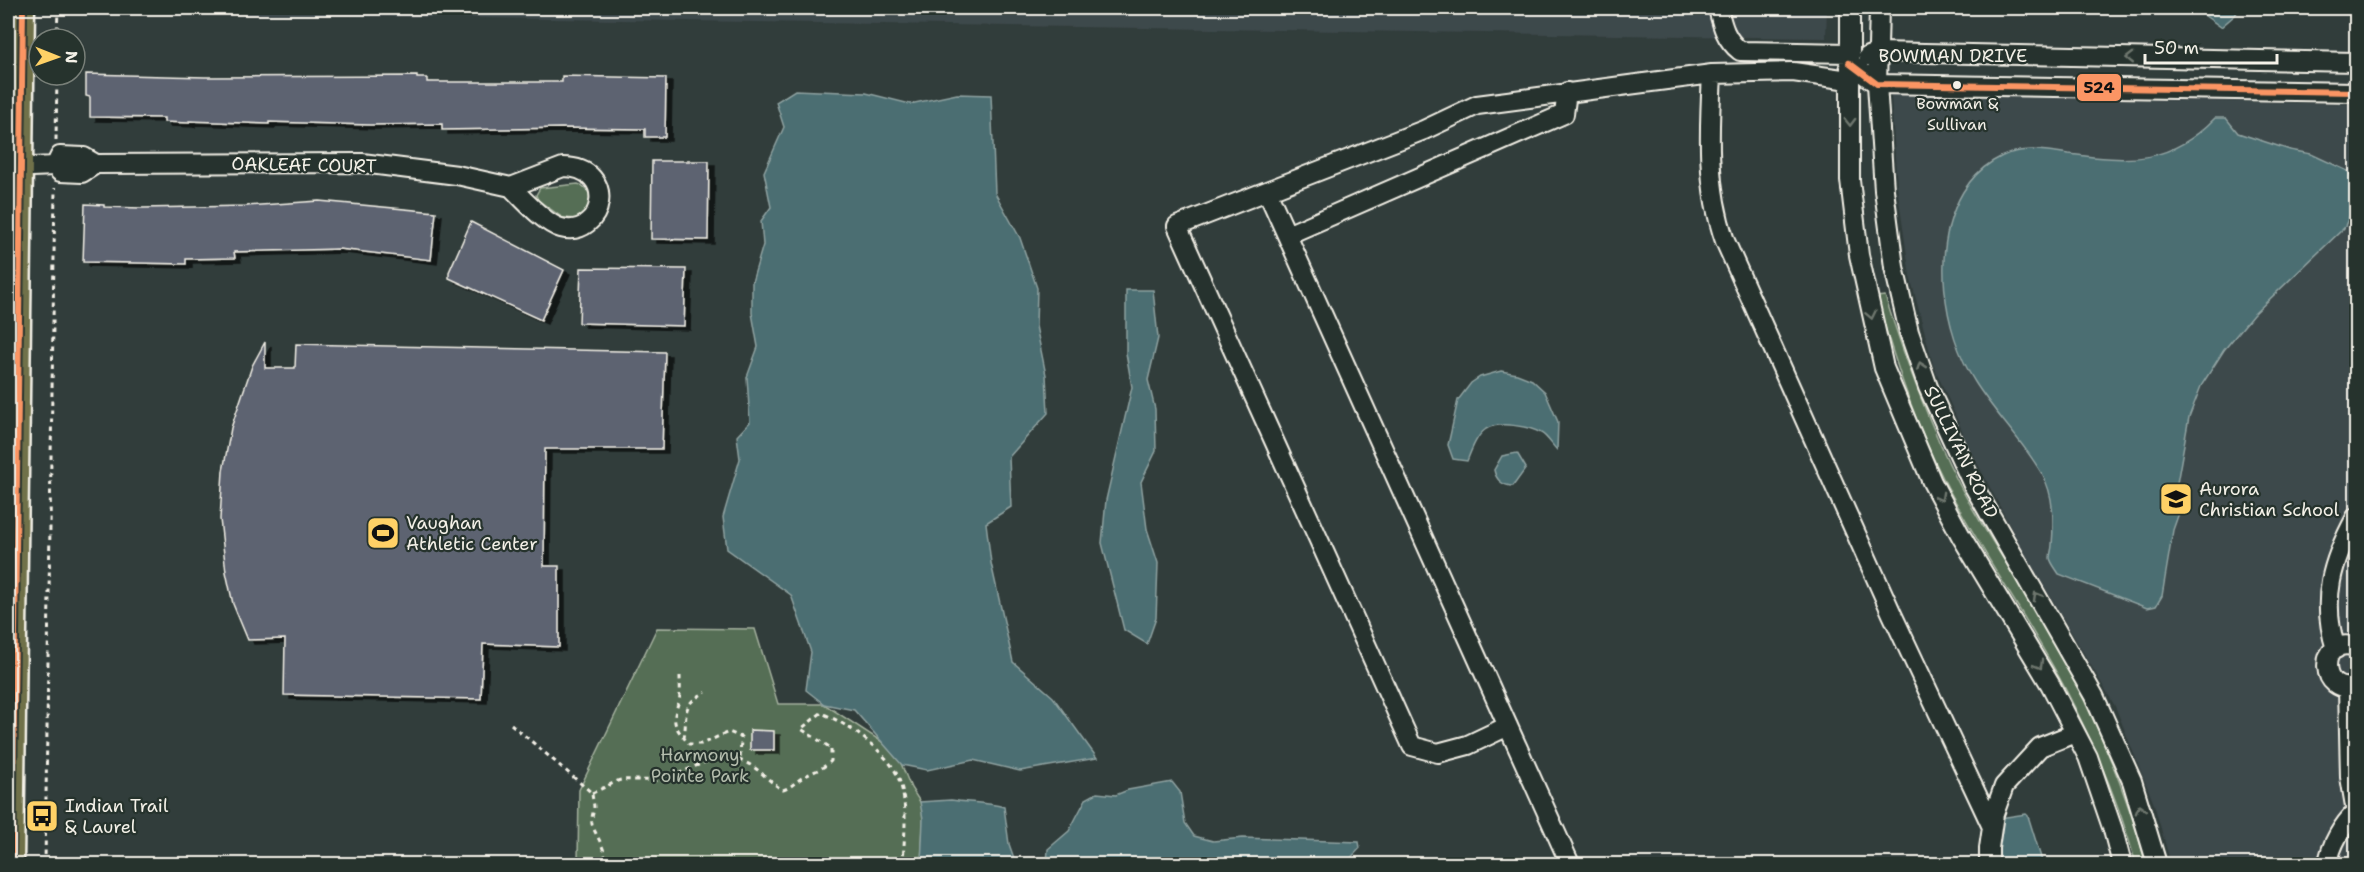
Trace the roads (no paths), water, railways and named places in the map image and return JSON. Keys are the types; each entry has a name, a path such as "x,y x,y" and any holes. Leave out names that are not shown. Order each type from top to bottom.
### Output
{"main road":[{"path":"12,864 14,168 23,8"}],"street":[{"path":"1718,8 1726,35 1740,51 1849,65"},
{"name":"SULLIVAN ROAD","path":"1850,8 1850,180 1858,255 1884,368 1932,482 1961,536 2050,684 2088,757 2122,864"},
{"name":"SULLIVAN ROAD","path":"1879,8 1877,84 1884,190 1894,267 1909,332 1928,387 1973,485 2094,696 2132,781 2157,864"},
{"path":"1739,73 1740,51"},
{"name":"BOWMAN DRIVE","path":"1849,65 1878,52 2356,62"},
{"path":"1508,726 1468,745 1438,753 1412,746 1177,226 1424,130 1477,105 1712,74 1792,72 1849,65"},
{"name":"BOWMAN DRIVE","path":"1849,65 1877,84 2356,92"},
{"path":"1712,74 1710,155 1713,200 1722,231 1892,614 1992,827"},
{"path":"1287,235 1564,114 1567,92"},
{"name":"OAKLEAF COURT","path":"14,168 55,166 60,172 82,173 96,164 362,163 457,175 511,188 550,223 561,228 574,229 586,224 595,215 600,204 600,191 595,180 586,171 575,167 563,167 511,188"},
{"path":"1267,191 1570,864"},
{"path":"2336,649 2329,626 2329,585 2346,536 2356,517"},
{"path":"2328,864 2329,856 2339,835 2356,812 2350,777 2352,686 2338,685 2328,675 2327,660 2336,649 2342,646 2356,647"},
{"path":"1989,864 1994,814 2004,786 2040,747 2075,733"}],"water":[{"path":"2194,8 2240,8 2221,27"},
{"path":"795,90 866,93 910,104 957,94 991,95 995,193 1020,238 1037,288 1036,326 1046,375 1048,413 1009,457 1011,507 986,523 991,563 1013,662 1053,697 1097,758 1020,771 973,760 927,770 902,765 854,710 824,704 806,690 811,652 791,595 727,549 723,517 740,459 737,436 750,422 747,377 758,347 752,313 752,282 763,245 761,221 771,207 764,172 784,127 776,102"},
{"path":"2215,118 2226,118 2238,133 2290,150 2311,154 2348,171 2356,185 2355,203 2344,228 2253,315 2224,350 2201,386 2189,417 2177,483 2180,510 2173,530 2162,596 2156,606 2147,608 2059,574 2052,564 2050,558 2053,518 2046,482 2026,450 1975,382 1955,338 1948,314 1945,288 1944,262 1947,237 1953,214 1969,183 1984,167 2002,156 2022,150 2033,150 2091,157 2130,159 2148,157 2182,145"},
{"path":"1126,290 1153,290 1158,338 1148,380 1155,409 1156,451 1141,482 1147,529 1158,563 1156,618 1147,644 1124,630 1102,543 1106,500 1132,387 1126,353"},
{"path":"1501,371 1532,380 1545,392 1558,422 1557,450 1545,436 1535,430 1514,425 1498,425 1482,432 1467,461 1453,459 1448,445 1458,400 1471,383 1480,377"},
{"path":"1517,453 1526,468 1513,486 1503,484 1494,470 1502,456"},
{"path":"1172,782 1180,792 1185,823 1194,836 1213,841 1243,838 1359,842 1360,848 1346,863 1340,864 1047,864 1048,849 1069,831 1086,799 1097,793 1116,795 1128,790"},
{"path":"951,800 1004,807 1009,844 1016,864 921,864 923,819 920,802"},
{"path":"2026,814 2043,864 1997,864 1997,826 2000,818"}],"place":[{"name":"Bowman & Sullivan","path":"1957,85"},
{"name":"Aurora Christian School","path":"2176,499"},
{"name":"Vaughan Athletic Center","path":"383,533"},
{"name":"Indian Trail & Laurel","path":"42,816"}],"park label":[{"name":"Harmony Pointe Park","path":"700,765"}]}
